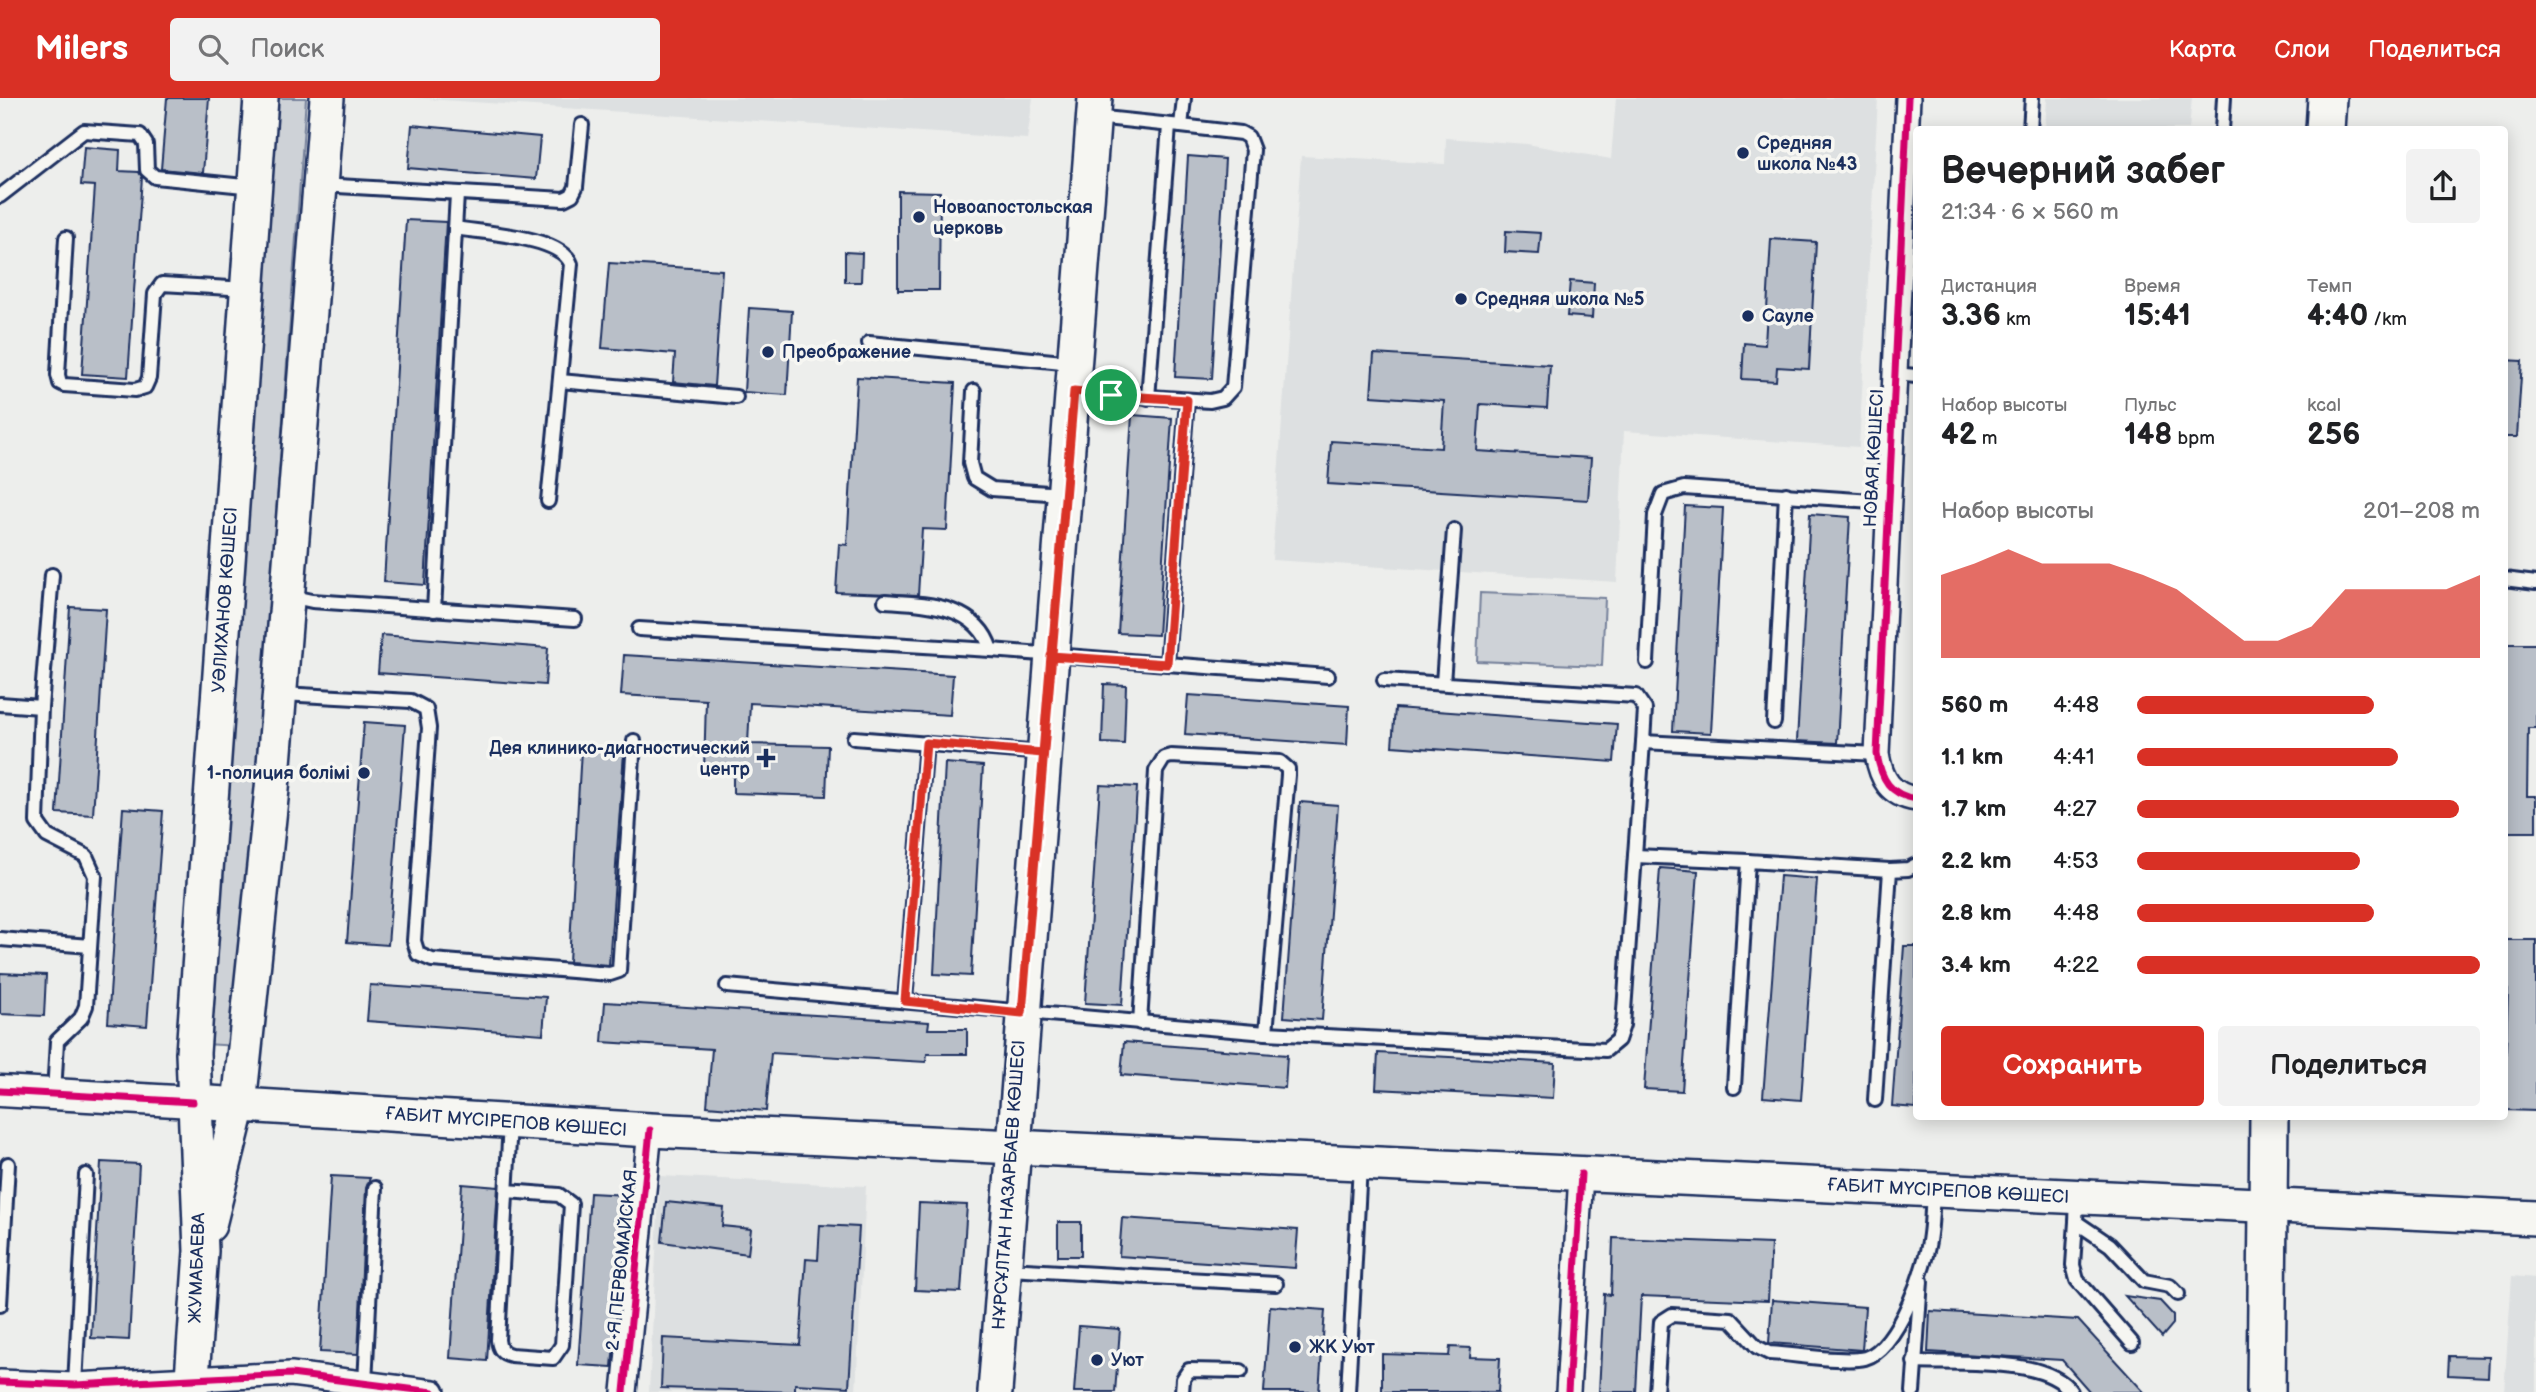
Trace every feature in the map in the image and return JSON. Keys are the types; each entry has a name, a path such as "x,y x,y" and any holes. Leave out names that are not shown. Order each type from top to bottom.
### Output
{"main road":[{"name":"УӘЛИХАНОВ КӨШЕСІ","path":"193,1102 194,1040 261,98"},
{"path":"201,1251 234,1136 239,1105 279,694 327,98"},
{"path":"2325,126 2327,98"},
{"name":"НҰРСҰЛТАН НАЗАРБАЕВ КӨШЕСІ","path":"995,1392 1022,1013 1066,494 1094,107"},
{"name":"ҒАБИТ МҮСІРЕПОВ КӨШЕСІ","path":"193,1102 650,1130 1013,1145 1933,1191 2077,1210 2268,1206 2536,1218"},
{"name":"ЖУМАБАЕВА","path":"191,1385 201,1251 193,1102"},
{"path":"2266,1392 2269,1120"}],"street":[{"name":"НОВАЯ КӨШЕСІ","path":"1909,98 1905,375 1887,502 1877,754 1884,779 1891,790 1913,798"},
{"name":"ҒАБИТ МҮСІРЕПОВ КӨШЕСІ","path":"0,1091 193,1102"},
{"name":"2-Я ПЕРВОМАЙСКАЯ","path":"624,1392 650,1130"},
{"path":"1568,1392 1581,1174"},
{"path":"1,1384 69,1387 365,1383 393,1389 433,1392"}],"lane":[{"path":"1148,398 1175,126 1184,98"},
{"path":"2030,126 2032,98"},
{"path":"2222,126 2224,98"},
{"path":"869,343 1075,377 1148,398 1223,398 1231,391 1235,381 1254,150 1248,137 1241,133 1175,126 1094,107"},
{"path":"320,185 457,194 568,197 574,191 577,181 582,125"},
{"path":"0,196 72,138 91,130 140,135 146,144 147,170 155,177 254,187"},
{"path":"433,610 457,194"},
{"path":"455,228 545,243 558,248 569,258 571,270 548,501"},
{"path":"66,238 58,375 60,383 64,385 135,390 145,387 149,378 155,294 162,284 247,289"},
{"path":"560,381 736,397"},
{"path":"974,391 970,463 974,478 992,489 1066,494"},
{"path":"1167,664 1187,400"},
{"path":"1647,662 1655,515 1659,498 1667,491 1684,488 1887,502"},
{"path":"1774,722 1786,494"},
{"path":"1443,683 1454,530"},
{"path":"52,575 41,707 37,822 47,835 79,850 91,861 94,876 86,1006 81,1018 57,1041 54,1094"},
{"path":"2508,580 2536,583"},
{"path":"285,595 312,601 575,620"},
{"path":"885,601 929,605 956,612 983,633 991,650"},
{"path":"639,629 991,650 1328,676"},
{"path":"727,986 1266,1033 1606,1050 1618,1040 1623,1025 1645,709 1636,696 1384,680"},
{"path":"279,694 411,701 426,709 429,729 414,941 418,954 432,960 610,974 619,971 634,741"},
{"path":"0,704 41,707"},
{"path":"854,738 1043,753"},
{"path":"1643,742 1877,754"},
{"path":"905,1001 926,743"},
{"path":"1140,1023 1156,771 1160,762 1171,756 1280,762 1287,769 1288,775 1266,1033"},
{"path":"1635,856 1890,870 1913,866"},
{"path":"1734,1087 1748,861"},
{"path":"1875,1100 1890,870"},
{"path":"0,939 90,946"},
{"path":"507,1191 559,1195 571,1204 562,1345 553,1358 511,1355 499,1346 510,1122"},
{"path":"1348,1392 1360,1163"},
{"path":"0,1305 8,1164"},
{"path":"69,1387 86,1175"},
{"path":"365,1383 375,1188"},
{"path":"1913,1392 1922,1274 1930,1235 1933,1191"},
{"path":"2077,1210 2144,1281 2170,1286 2178,1294"},
{"path":"2077,1210 2073,1265 2077,1280 2132,1343"},
{"path":"1003,1268 1276,1284"},
{"path":"1656,1392 1661,1322 1664,1317 1731,1319 1757,1348 1769,1353 1860,1359 1875,1354 1888,1339 1922,1274"},
{"path":"1914,1362 2034,1370 2059,1379 2071,1392"},
{"path":"1182,1392 1183,1379 1189,1370 1241,1371"}],"shaded area":[{"path":"273,98 306,98 238,1046 205,1044"},
{"path":"413,98 1033,98 1027,139"},
{"name":"Средняя школа №5","path":"1616,98 1878,98 1859,447 1624,431 1617,582 1272,560 1301,156 1445,164 1446,138 1527,144 1611,159"},
{"path":"2047,98 2192,98 2189,126 2045,126"},
{"path":"1480,593 1605,598 1602,666 1477,661"},
{"path":"660,1176 866,1186 856,1392 649,1392"},
{"path":"2512,1276 2536,1278 2536,1392 2504,1392"}],"building":[{"path":"167,98 209,98 203,173 161,169"},
{"path":"412,125 540,137 536,179 408,168"},
{"path":"84,147 120,150 119,171 139,172 142,177 128,377 82,374 95,186 81,185"},
{"path":"1188,156 1225,159 1212,379 1175,377"},
{"name":"Новоапостольская церковь","path":"898,191 940,192 939,290 898,290"},
{"path":"406,220 446,222 425,585 384,582"},
{"path":"1506,231 1541,233 1539,254 1505,252"},
{"path":"1771,239 1816,242 1809,369 1777,367 1776,381 1742,379 1744,343 1765,345"},
{"path":"845,252 862,253 861,282 845,282"},
{"path":"609,263 722,270 714,386 673,382 675,354 602,348"},
{"path":"1570,281 1594,283 1592,318 1567,316"},
{"name":"Преображение","path":"749,308 792,311 787,395 744,392"},
{"path":"1374,354 1550,365 1547,408 1480,404 1477,451 1591,458 1588,500 1328,484 1331,441 1441,448 1444,401 1371,396"},
{"path":"2508,360 2522,361 2517,437 2508,437"},
{"path":"857,377 955,383 947,530 922,529 918,595 836,592 839,544 847,545"},
{"path":"1132,415 1172,418 1158,635 1118,633"},
{"path":"1685,506 1723,508 1711,733 1673,731"},
{"path":"1810,514 1850,517 1837,743 1797,741"},
{"path":"70,607 106,609 93,815 57,813"},
{"path":"381,635 548,648 545,685 378,673"},
{"path":"2508,644 2536,644 2536,728 2528,728 2527,796 2536,796 2536,832 2508,832"},
{"path":"624,655 953,675 950,715 750,703 748,744 828,746 826,796 733,793 733,771 704,770 706,700 621,695"},
{"path":"1104,684 1126,685 1124,744 1102,743"},
{"path":"1188,695 1349,706 1347,745 1185,734"},
{"path":"1395,708 1617,724 1614,762 1392,746"},
{"path":"364,722 405,725 388,945 347,942"},
{"path":"581,749 624,752 609,965 569,962"},
{"path":"945,763 983,766 971,976 934,974"},
{"path":"1100,785 1137,787 1122,1005 1085,1003"},
{"path":"1300,802 1338,805 1322,1020 1284,1017"},
{"path":"123,808 163,811 147,1026 108,1023"},
{"path":"1660,868 1698,871 1682,1091 1644,1089"},
{"path":"1780,876 1817,879 1801,1100 1763,1097"},
{"path":"2508,940 2536,940 2536,1111 2508,1110"},
{"path":"1904,946 1913,946 1913,1108 1892,1106"},
{"path":"0,973 46,975 44,1016 0,1014"},
{"path":"370,985 546,997 543,1034 367,1021"},
{"path":"605,1002 929,1022 928,1029 967,1029 967,1054 927,1054 926,1062 771,1053 766,1111 707,1106 712,1049 602,1042"},
{"path":"1124,1042 1287,1055 1285,1088 1121,1075"},
{"path":"1378,1053 1555,1063 1553,1098 1376,1089"},
{"path":"101,1162 139,1164 129,1340 91,1338"},
{"path":"331,1176 370,1178 366,1188 358,1354 320,1352"},
{"path":"462,1184 498,1187 487,1361 450,1358"},
{"path":"590,1193 627,1195 612,1367 578,1365"},
{"path":"666,1202 724,1208 722,1226 751,1229 748,1254 662,1242"},
{"path":"919,1203 967,1205 961,1292 915,1290"},
{"path":"1122,1218 1298,1230 1295,1268 1119,1256"},
{"path":"1058,1222 1081,1222 1081,1256 1058,1256"},
{"path":"820,1225 859,1227 849,1387 795,1384 795,1392 661,1388 663,1338 800,1345 806,1259 818,1260"},
{"path":"1613,1238 1771,1244 1768,1301 1641,1296 1636,1392 1599,1392 1604,1294 1611,1295"},
{"path":"2125,1296 2160,1301 2173,1315 2173,1324 2162,1337"},
{"path":"1772,1300 1865,1307 1862,1350 1769,1343"},
{"name":"ЖК Уют","path":"1270,1306 1325,1310 1319,1392 1264,1392"},
{"path":"1930,1311 2078,1320 2144,1392 2090,1392 2062,1360 1928,1352"},
{"name":"Уют","path":"1079,1326 1120,1329 1115,1392 1074,1392"},
{"path":"1450,1347 1471,1348 1470,1357 1500,1358 1498,1392 1382,1392 1382,1354 1449,1356"},
{"path":"2449,1356 2489,1357 2488,1377 2448,1375"}],"cycle path":[{"path":"1908,98 1877,754 1888,784 1893,790 1913,798"},
{"path":"0,1091 193,1102"},
{"path":"624,1392 650,1130"},
{"path":"1568,1392 1581,1174"},
{"path":"0,1382 75,1385 291,1374 433,1392"}],"place":[{"name":"Средняя школа №43","path":"1743,153"},
{"name":"Новоапостольская церковь","path":"919,217"},
{"name":"Средняя школа №5","path":"1461,299"},
{"name":"Сауле","path":"1748,316"},
{"name":"Преображение","path":"768,352"},
{"name":"Дея клинико-диагностический центр","path":"766,758"},
{"name":"1-полиция болiмi","path":"364,773"},
{"name":"ЖК Уют","path":"1295,1347"},
{"name":"Уют","path":"1097,1360"}],"route":[{"path":"1111,395 1074,391 1051,656 1022,1013 905,1001 926,743 1043,753 1051,656 1167,664 1187,400 1111,395"}]}
